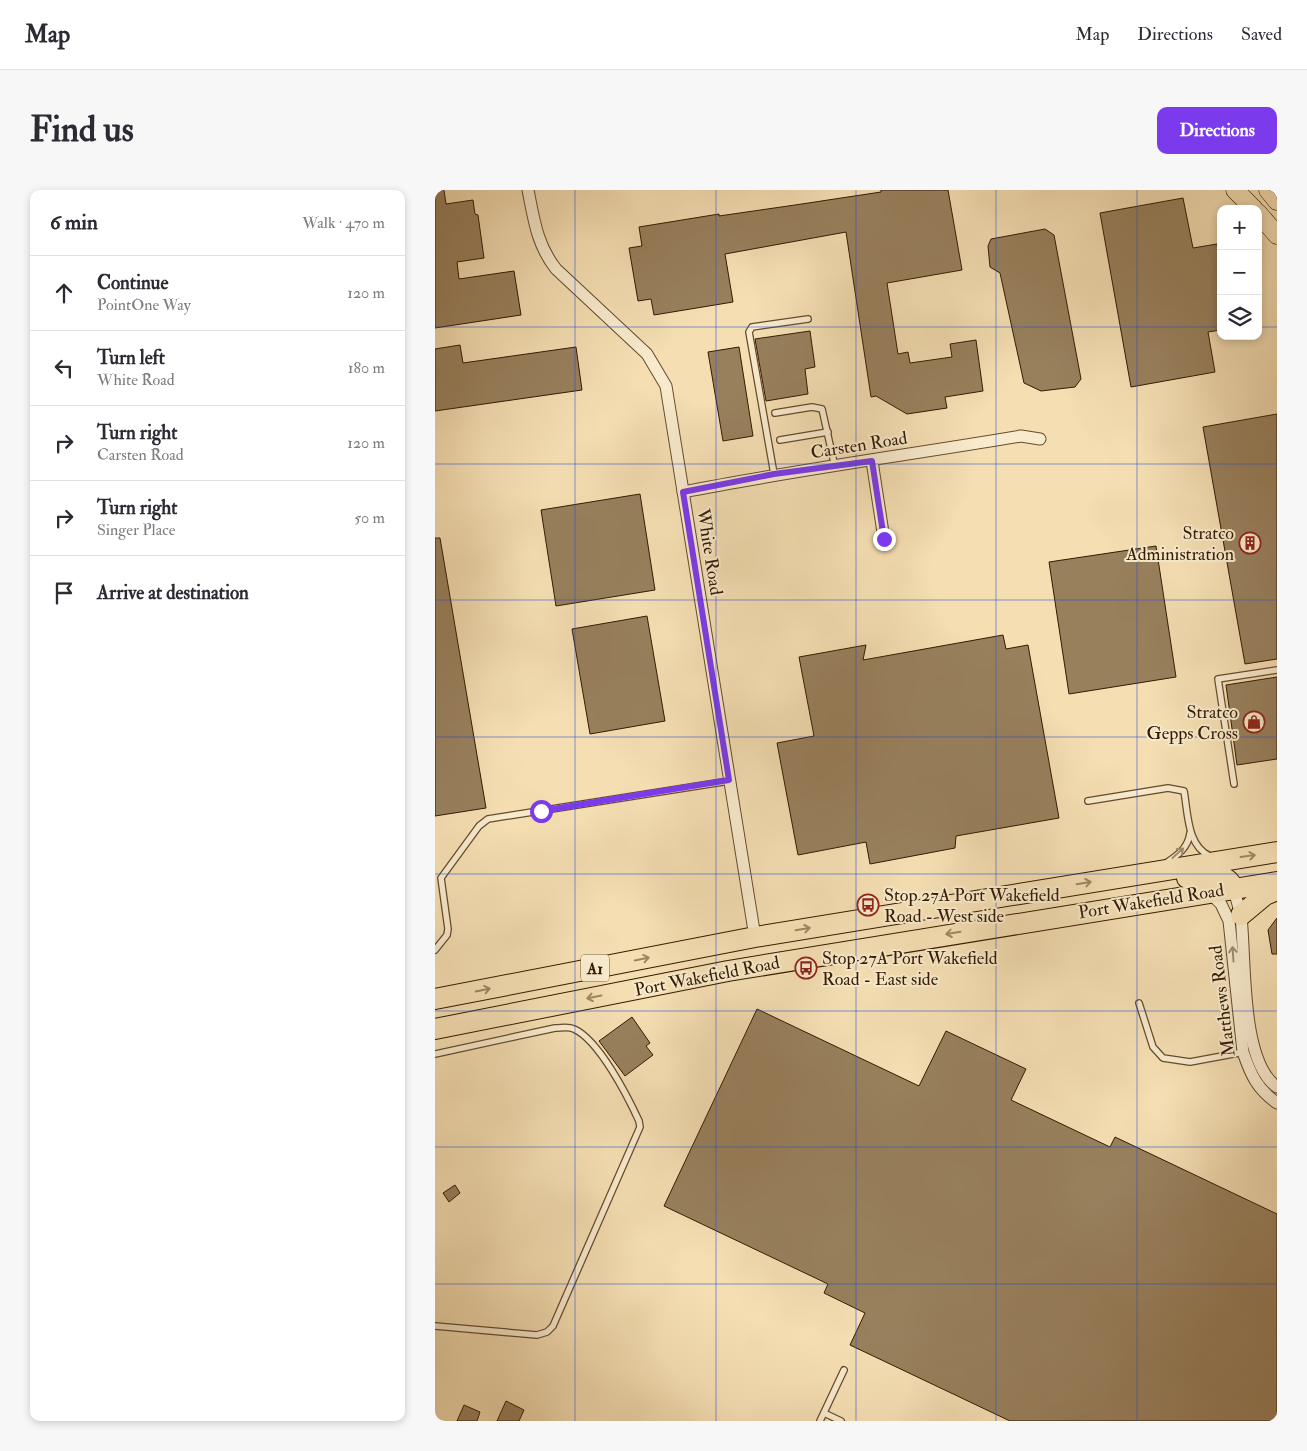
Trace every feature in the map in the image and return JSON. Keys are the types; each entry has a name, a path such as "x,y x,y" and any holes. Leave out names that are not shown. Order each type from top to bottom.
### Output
{"highway":[{"name":"Port Wakefield Road","path":"435,999 755,937 1277,852"},
{"path":"1137,874 1156,881 1221,875 1230,880 1233,887"},
{"name":"Port Wakefield Road","path":"435,1029 807,957 1233,887 1277,882"},
{"path":"1241,915 1265,895 1277,890"},
{"path":"728,971 755,937 763,948 771,952 807,957"}],"main road":[{"path":"1235,190 1250,205"},
{"path":"1268,190 1277,201"},
{"path":"1262,218 1277,235"}],"street":[{"name":"White Road","path":"528,190 538,240 546,256 556,269 647,354 666,386 755,937"},
{"name":"Carsten Road","path":"683,492 774,474 835,467 1021,436 1040,440"},
{"path":"872,461 884,539"},
{"name":"Matthews Road","path":"1233,887 1241,915 1249,1071 1262,1092 1277,1103"},
{"name":"Matthews Road","path":"1208,891 1221,904 1229,921 1248,1051 1271,1083 1277,1087"}],"lane":[{"path":"774,474 749,332 752,327 808,319"},
{"path":"775,413 812,407 822,409 835,467"},
{"path":"780,440 828,432"},
{"path":"1234,784 1218,679 1277,670"},
{"path":"435,950 447,935 448,929 441,878 479,826 488,819 729,780"},
{"path":"1088,801 1168,788 1185,791 1191,830 1200,849 1207,855 1219,860"},
{"path":"1159,871 1182,851 1189,839 1191,830"},
{"path":"1139,1003 1153,1047 1163,1058 1190,1062 1248,1051"},
{"path":"435,1054 555,1028 575,1029 591,1044 618,1079 641,1127 553,1326 547,1332 537,1335 435,1326"},
{"path":"820,1421 844,1370"},
{"path":"824,1413 841,1421"}],"building":[{"path":"444,190 446,204 473,200 475,214 478,215 484,258 457,262 459,279 514,271 521,315 435,328 435,191"},
{"path":"881,190 948,190 962,270 887,283 898,354 908,352 910,363 952,357 950,344 976,340 983,391 945,397 947,408 907,414 876,396 871,397 846,232 725,254 733,302 654,315 651,299 638,301 629,248 642,246 639,227 881,192"},
{"path":"1183,198 1193,248 1217,244 1217,331 1208,332 1215,372 1131,387 1100,213"},
{"path":"1045,229 1054,235 1081,379 1075,387 1041,391 1024,383 1000,273 990,267 988,246 991,239"},
{"path":"810,331 815,367 805,369 808,394 766,401 755,339"},
{"path":"460,345 463,363 576,347 582,390 435,411 435,349"},
{"path":"739,347 753,436 723,441 708,352"},
{"name":"Stratco Administration","path":"1277,414 1277,659 1245,664 1203,427"},
{"path":"640,494 655,590 556,606 541,510"},
{"path":"435,538 440,538 486,808 435,816"},
{"path":"1156,546 1176,677 1069,694 1049,562"},
{"path":"647,616 665,721 590,734 572,629"},
{"path":"1003,635 1006,649 1028,645 1059,818 956,836 955,848 870,864 866,842 798,855 777,743 814,736 799,657 866,645 863,660"},
{"name":"Stratco Gepps Cross","path":"1277,677 1277,759 1237,765 1226,685"},
{"path":"1277,918 1277,954 1272,954 1268,930"},
{"path":"757,1009 919,1086 946,1031 1026,1069 1011,1100 1110,1147 1115,1137 1277,1214 1277,1421 1010,1421 850,1345 865,1313 824,1293 828,1284 664,1206"},
{"path":"632,1017 650,1043 646,1046 653,1055 625,1076 599,1041"},
{"path":"455,1185 460,1193 449,1202 443,1193"},
{"path":"506,1401 524,1410 519,1421 497,1421"},
{"path":"464,1405 480,1412 477,1421 457,1421"}],"place":[{"name":"Stratco Administration","path":"1250,543"},
{"name":"Stratco Gepps Cross","path":"1254,722"},
{"name":"Stop 27A Port Wakefield Road - West side","path":"868,905"},
{"name":"Stop 27A Port Wakefield Road - East side","path":"806,968"}],"route":[{"path":"541,811 729,780 683,492 774,474 872,461 884,539"}]}
